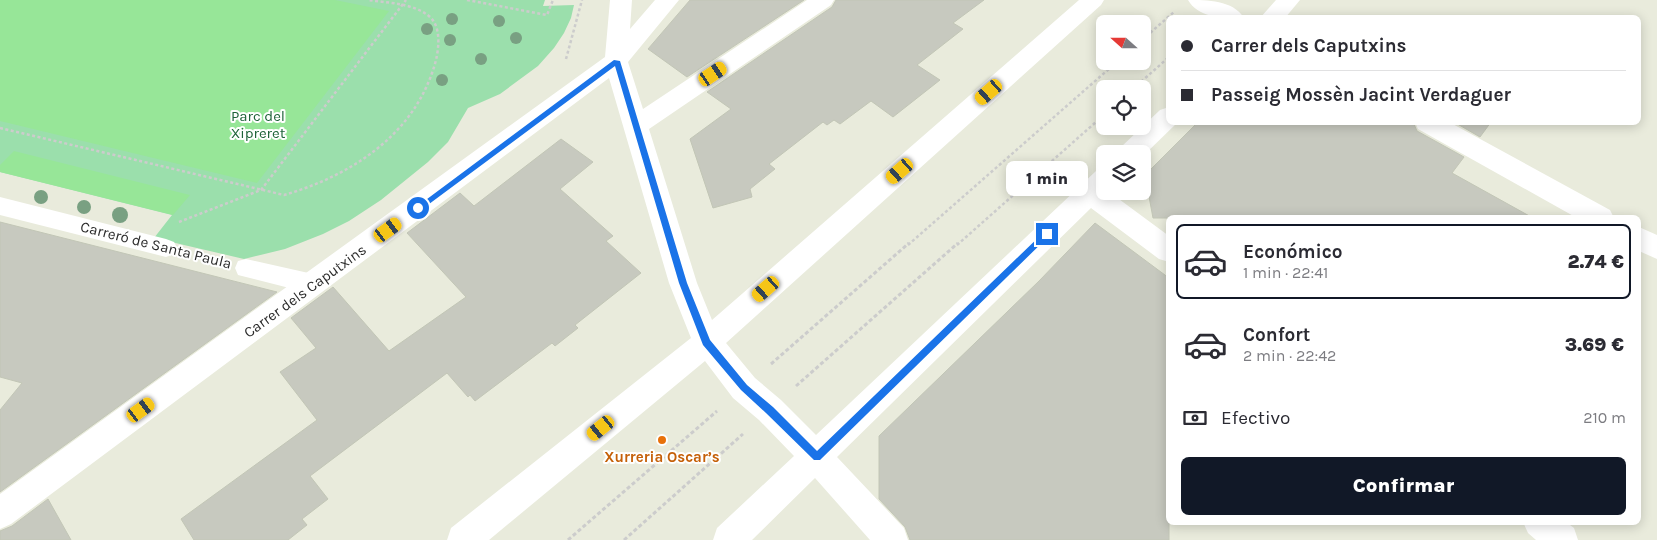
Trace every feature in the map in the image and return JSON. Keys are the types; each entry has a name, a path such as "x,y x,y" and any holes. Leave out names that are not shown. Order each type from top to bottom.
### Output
{"street":[{"path":"621,0 616,61 683,283 706,342 744,388 770,410 817,457 892,540"},
{"name":"Carrer dels Caputxins","path":"0,513 616,61 668,0"},
{"path":"635,126 822,0"},
{"path":"463,540 706,342 1094,0"},
{"path":"1199,0 1227,15"},
{"path":"1274,15 1290,0"},
{"path":"1139,145 1166,119"},
{"path":"1432,125 1596,215"},
{"path":"729,540 1096,186"},
{"path":"1113,200 1166,248"},
{"name":"Carreró de Santa Paula","path":"0,206 166,248"},
{"path":"1641,239 1657,248"},
{"name":"Carreró de Santa Paula","path":"246,268 313,284"},
{"path":"1542,525 1562,540"}],"path":[{"path":"0,128 284,195 306,190 337,175 376,152 404,125 425,95 436,65 439,41 432,19 419,10 368,0"},
{"path":"135,240 150,222 164,226 188,219 261,190 406,0"},
{"path":"467,0 547,15 553,0"},
{"path":"565,63 582,0"},
{"path":"1170,15 1175,11"},
{"path":"1151,32 1166,19"},
{"path":"1143,80 1166,60"},
{"path":"568,540 1108,70"},
{"path":"624,540 1096,122"},
{"name":"Carreró de Santa Paula","path":"166,248 246,268"}],"green space":[{"name":"Parc del Xipreret","path":"0,0 545,0 543,6 574,5 571,18 564,33 538,66 500,94 468,108 448,142 428,162 381,200 349,221 323,234 285,249 244,259 154,238 172,215 0,172"},
{"path":"0,0 335,0 389,11 257,183 0,121"},
{"path":"14,151 190,195 173,215 0,172 0,165"}],"building":[{"path":"690,0 804,0 687,77 648,49"},
{"path":"836,0 984,0 953,23 963,29 917,65 940,80 893,117 871,101 840,124 834,120 827,125 823,122 769,164 775,169 750,189 752,197 713,208 690,139 731,109 707,92 832,7"},
{"path":"1195,125 1414,125 1417,131 1464,157 1452,173 1528,215 1166,215 1166,218 1153,218 1150,200 1151,169"},
{"path":"1459,125 1489,125 1480,137"},
{"path":"561,139 593,162 560,189 613,236 606,241 641,273 575,325 578,328 555,346 552,343 475,401 470,395 468,397 447,373 310,476 328,499 302,519 307,525 288,540 194,540 181,519 317,420 280,372 316,348 291,318 333,287 389,351 466,297 407,233 460,193 474,206"},
{"path":"0,222 277,292 0,492 0,410 22,383 0,377"},
{"path":"1095,223 1166,276 1166,525 1169,525 1169,540 910,540 905,527 879,499 879,436 1039,281"},
{"path":"48,499 71,540 0,540 0,531 12,526"}],"place":[{"name":"Xurreria Oscar’s","path":"662,440"}],"route":[{"path":"418,208 616,61 666,221 683,283 706,342 744,388 770,410 817,457 1047,234"}]}
